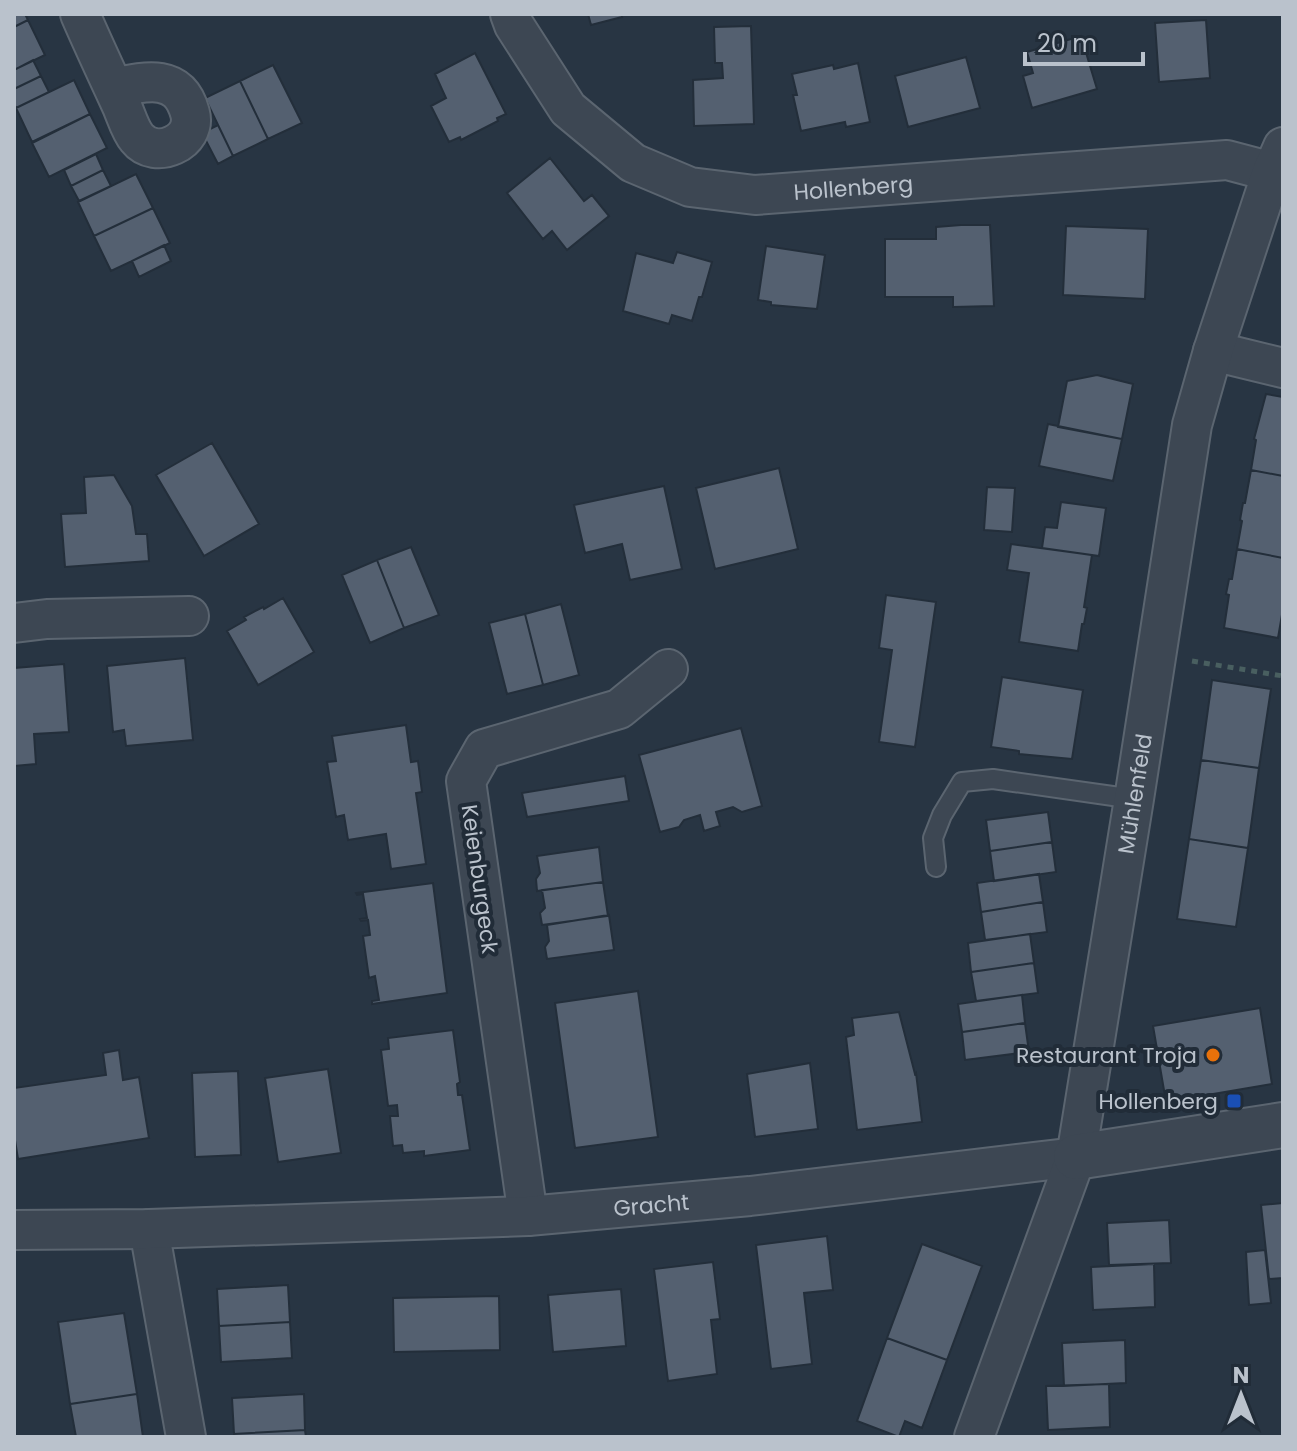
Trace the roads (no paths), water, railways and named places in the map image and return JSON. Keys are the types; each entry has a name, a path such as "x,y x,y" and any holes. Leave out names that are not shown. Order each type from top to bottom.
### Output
{"street":[{"path":"80,14 114,88"},
{"name":"Hollenberg","path":"510,14 568,109 633,163 690,187 755,195 1227,160 1278,159"},
{"name":"Mühlenfeld","path":"974,1437 1076,1157 1192,425 1213,351 1278,159"},
{"path":"1213,351 1283,368"},
{"path":"14,623 47,619 189,616"},
{"name":"Keienburgeck","path":"528,1216 466,781 484,749 619,709 668,669"},
{"name":"Gracht","path":"14,1230 149,1229 528,1216 750,1196 1076,1157 1283,1125"},
{"path":"149,1229 186,1437"}],"lane":[{"path":"936,867 933,838 942,815 962,782 993,779 1134,799"}],"place":[{"name":"Restaurant Troja","path":"1213,1055"},
{"name":"Hollenberg","path":"1234,1101"}]}
